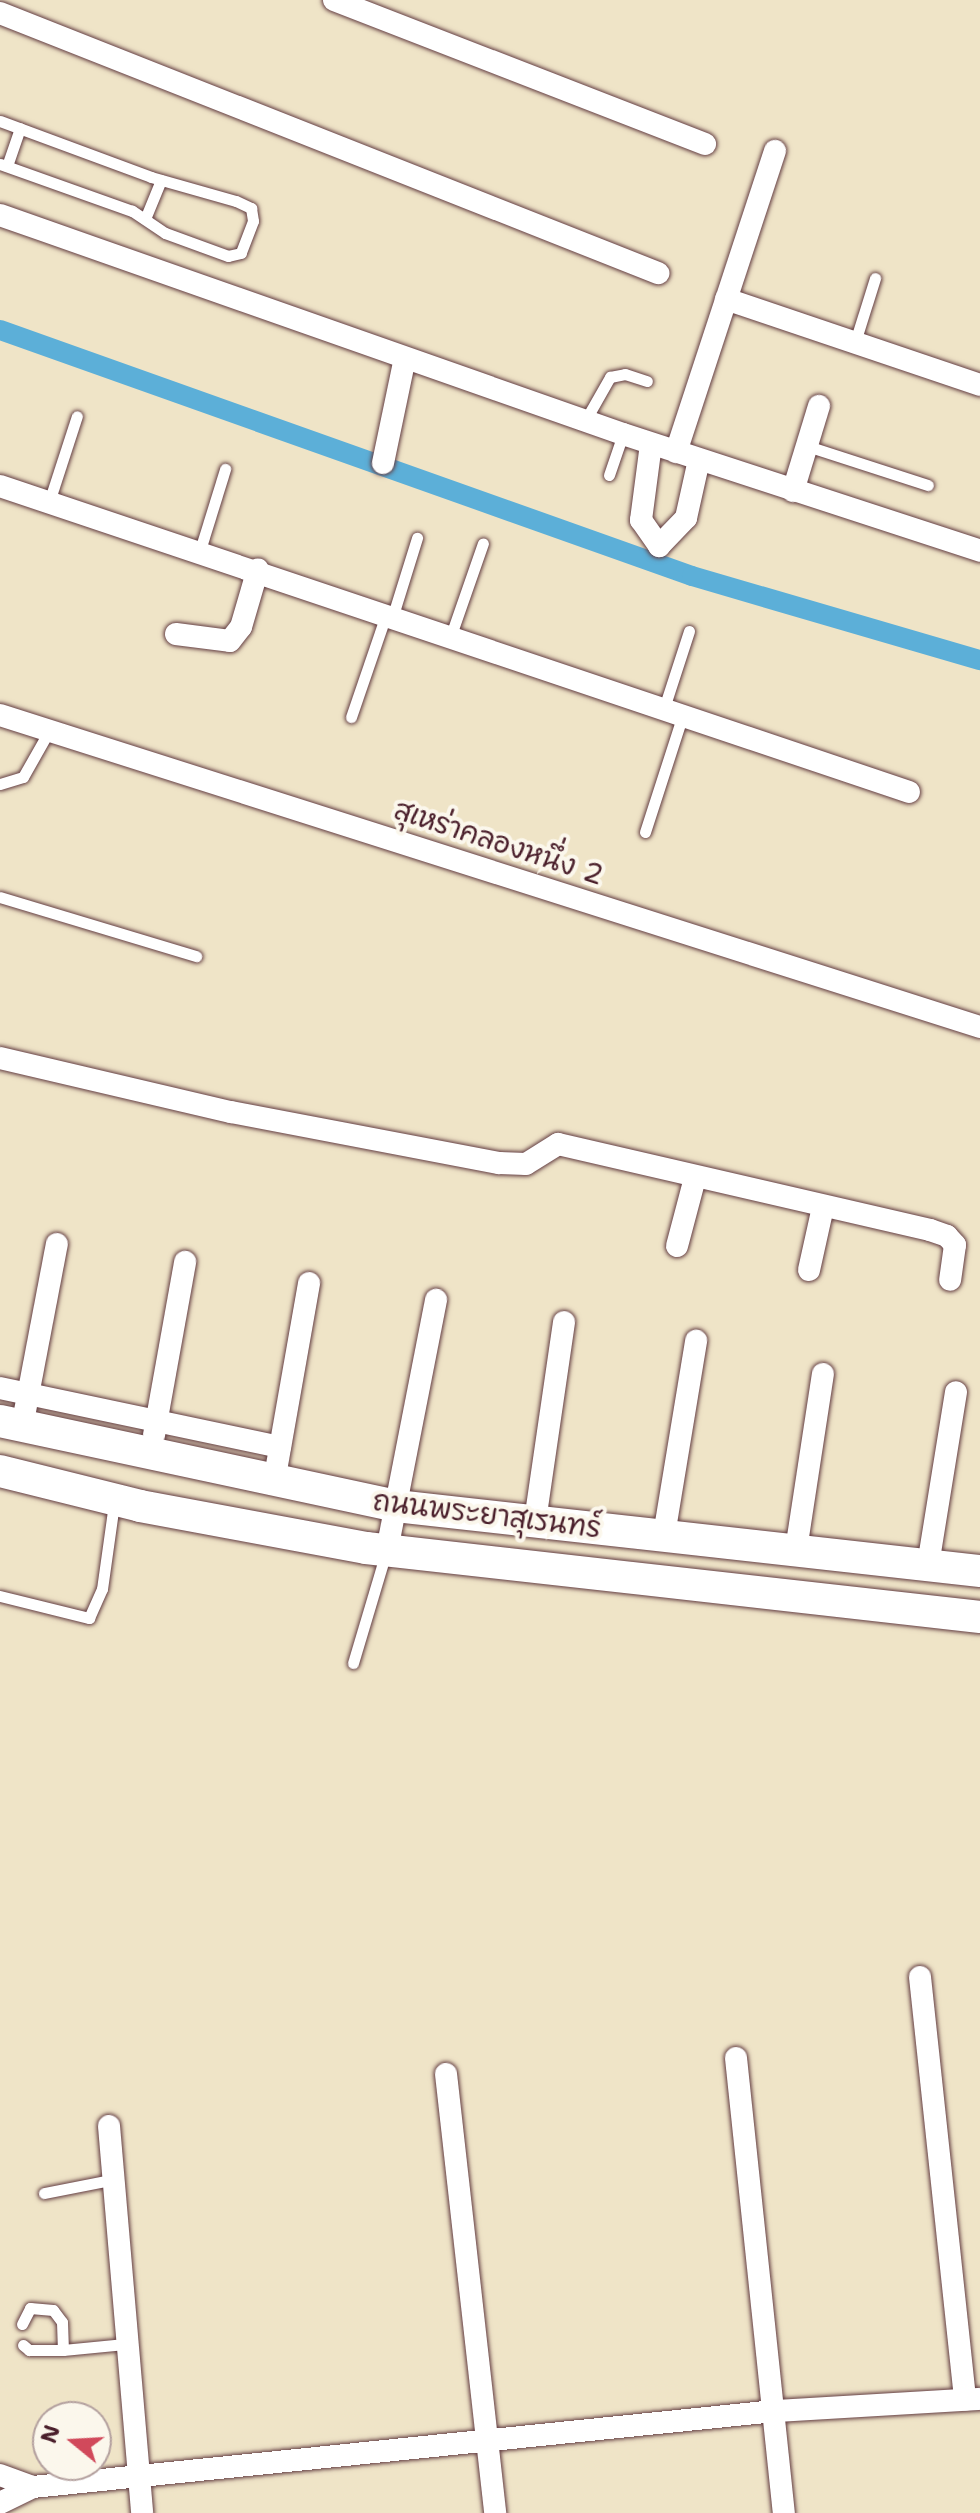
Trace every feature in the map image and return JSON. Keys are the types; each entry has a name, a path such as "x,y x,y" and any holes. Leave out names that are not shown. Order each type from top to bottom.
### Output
{"street":[{"path":"334,0 705,144"},
{"path":"0,13 658,273"},
{"path":"676,452 775,151"},
{"path":"0,215 651,444 980,551"},
{"path":"726,299 980,385"},
{"path":"383,463 405,358"},
{"path":"793,491 819,406"},
{"path":"651,444 641,520 659,546 686,518 699,460"},
{"path":"0,486 258,569 909,792"},
{"path":"176,634 230,641 241,627 258,569"},
{"name":"สุเหร่าคลองหนึ่ง 2","path":"0,715 980,1027"},
{"path":"0,1058 231,1112 499,1163 535,1161 558,1144 947,1236 956,1253 950,1280"},
{"path":"677,1246 695,1178"},
{"path":"809,1270 823,1207"},
{"path":"17,1415 57,1244"},
{"path":"152,1456 155,1423 185,1262"},
{"path":"274,1482 309,1283"},
{"path":"387,1550 436,1300"},
{"path":"535,1521 564,1322"},
{"path":"664,1535 696,1341"},
{"path":"796,1550 823,1374"},
{"path":"0,1388 17,1415"},
{"path":"928,1565 956,1392"},
{"path":"17,1415 155,1423 280,1447"},
{"name":"ถนนพระยาสุเรนทร์","path":"17,1415 152,1456 396,1506 980,1571"},
{"name":"ถนนพระยาสุเรนทร์","path":"0,1471 115,1499 387,1550 980,1617"},
{"path":"0,2503 33,2487 137,2479 775,2411 972,2399 920,1977"},
{"path":"736,2058 784,2513"},
{"path":"446,2074 495,2513"},
{"path":"109,2126 111,2180 142,2513"},
{"path":"0,2475 33,2487"}],"lane":[{"path":"0,121 20,128 161,180 251,208 253,221 241,253 228,256 165,233 145,219 4,165 20,128"},
{"path":"145,219 161,180"},
{"path":"855,342 875,278"},
{"path":"585,421 610,377 625,374 647,381"},
{"path":"49,502 77,416"},
{"path":"609,475 623,434"},
{"path":"807,446 928,485"},
{"path":"200,550 225,469"},
{"path":"351,717 417,538"},
{"path":"451,635 483,543"},
{"path":"645,832 674,711 689,631"},
{"path":"0,784 23,777 33,766 49,731"},
{"path":"0,897 196,956"},
{"path":"0,1596 89,1618 102,1589 115,1499"},
{"path":"353,1663 387,1550"},
{"path":"44,2193 111,2180"},
{"path":"22,2324 30,2308 58,2313 63,2350"},
{"path":"23,2345 29,2350 63,2350 125,2344"}],"waterway":[{"path":"0,330 692,576 980,660"}]}
